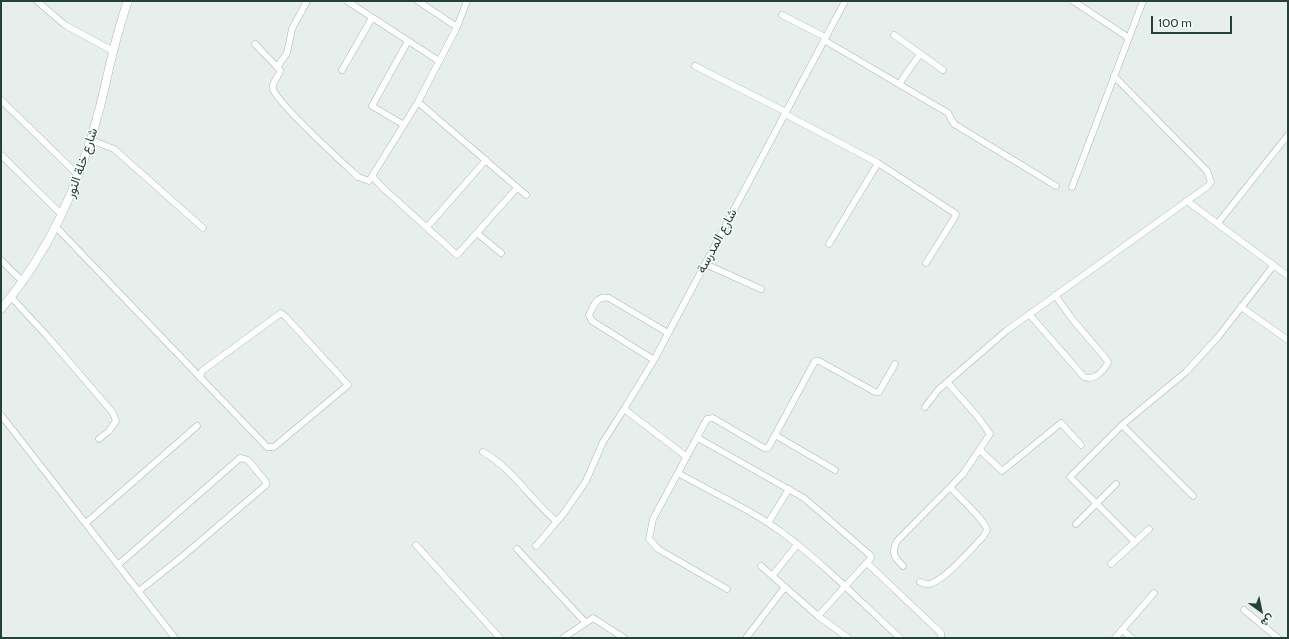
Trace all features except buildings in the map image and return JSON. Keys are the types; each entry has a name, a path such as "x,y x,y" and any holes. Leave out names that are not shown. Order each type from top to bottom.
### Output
{"street":[{"path":"37,1 71,29 113,51"},
{"name":"شارع خلة النور","path":"1,309 35,265 62,215 79,176 91,140 119,26 128,1"},
{"path":"278,66 287,53 292,29 307,1"},
{"path":"347,1 439,61"},
{"path":"418,1 457,26"},
{"path":"255,44 278,66 280,74 272,86 273,90 284,104 358,176 367,181 373,177 418,102 457,26 467,1"},
{"name":"شارع المدرسة","path":"536,546 586,481 603,442 654,360 845,1"},
{"path":"1073,1 1129,38"},
{"path":"1072,187 1143,1"},
{"path":"782,15 948,113 954,124 1056,186"},
{"path":"342,70 372,18"},
{"path":"894,35 943,70"},
{"path":"404,125 372,106 408,41"},
{"path":"899,84 920,54"},
{"path":"695,66 786,113 878,164 956,214 926,263"},
{"path":"925,407 938,390 1006,331 1208,186 1211,182 1209,175 1114,76"},
{"path":"1,100 79,176"},
{"path":"418,102 526,195"},
{"path":"1218,223 1288,135"},
{"path":"91,140 114,149 204,228"},
{"path":"1,155 62,215"},
{"path":"427,227 486,160"},
{"path":"829,244 878,164"},
{"path":"373,177 456,255 459,254 517,188"},
{"path":"1187,201 1288,276"},
{"path":"56,227 200,378 267,447 274,447 348,385 281,313 202,371 200,378"},
{"path":"477,233 501,253"},
{"path":"1,260 23,282"},
{"path":"705,264 761,290"},
{"path":"1134,542 1070,477 1122,425 1186,372 1205,352 1274,265"},
{"path":"1029,314 1084,377 1092,378 1098,374 1108,363 1107,360 1073,320 1055,295"},
{"path":"654,360 592,321 589,315 598,298 603,296 609,298 668,333"},
{"path":"11,297 48,337 113,413 116,421 115,425 99,439"},
{"path":"1241,307 1288,340"},
{"path":"727,589 658,549 649,539 653,519 710,418 764,448 771,445 815,361 819,361 875,392 879,392 882,388 895,364"},
{"path":"903,566 894,557 893,551 897,541 951,488 988,438 988,430 947,382"},
{"path":"624,409 687,457"},
{"path":"1,415 119,564 175,638"},
{"path":"980,450 1002,471 1060,424 1081,445"},
{"path":"1122,425 1193,496"},
{"path":"86,523 197,426"},
{"path":"776,435 835,470"},
{"path":"698,438 789,489 816,507 867,552 871,558 818,616"},
{"path":"483,452 494,458 540,508 556,521"},
{"path":"119,564 240,458 248,460 266,482 266,485 183,556 139,591"},
{"path":"678,473 768,523 797,545 845,586 900,638"},
{"path":"1076,524 1116,484"},
{"path":"920,582 931,584 943,576 983,538 987,530 985,524 951,488"},
{"path":"768,523 789,489"},
{"path":"1111,564 1149,529"},
{"path":"416,545 500,638"},
{"path":"772,576 797,545"},
{"path":"517,549 585,622"},
{"path":"867,563 941,633 941,638"},
{"path":"761,566 818,616 848,638"},
{"path":"746,638 785,587"},
{"path":"1115,638 1154,592"},
{"path":"1244,610 1278,638"},
{"path":"563,638 592,618 596,619 624,638"},
{"path":"1122,630 1132,638"}]}
